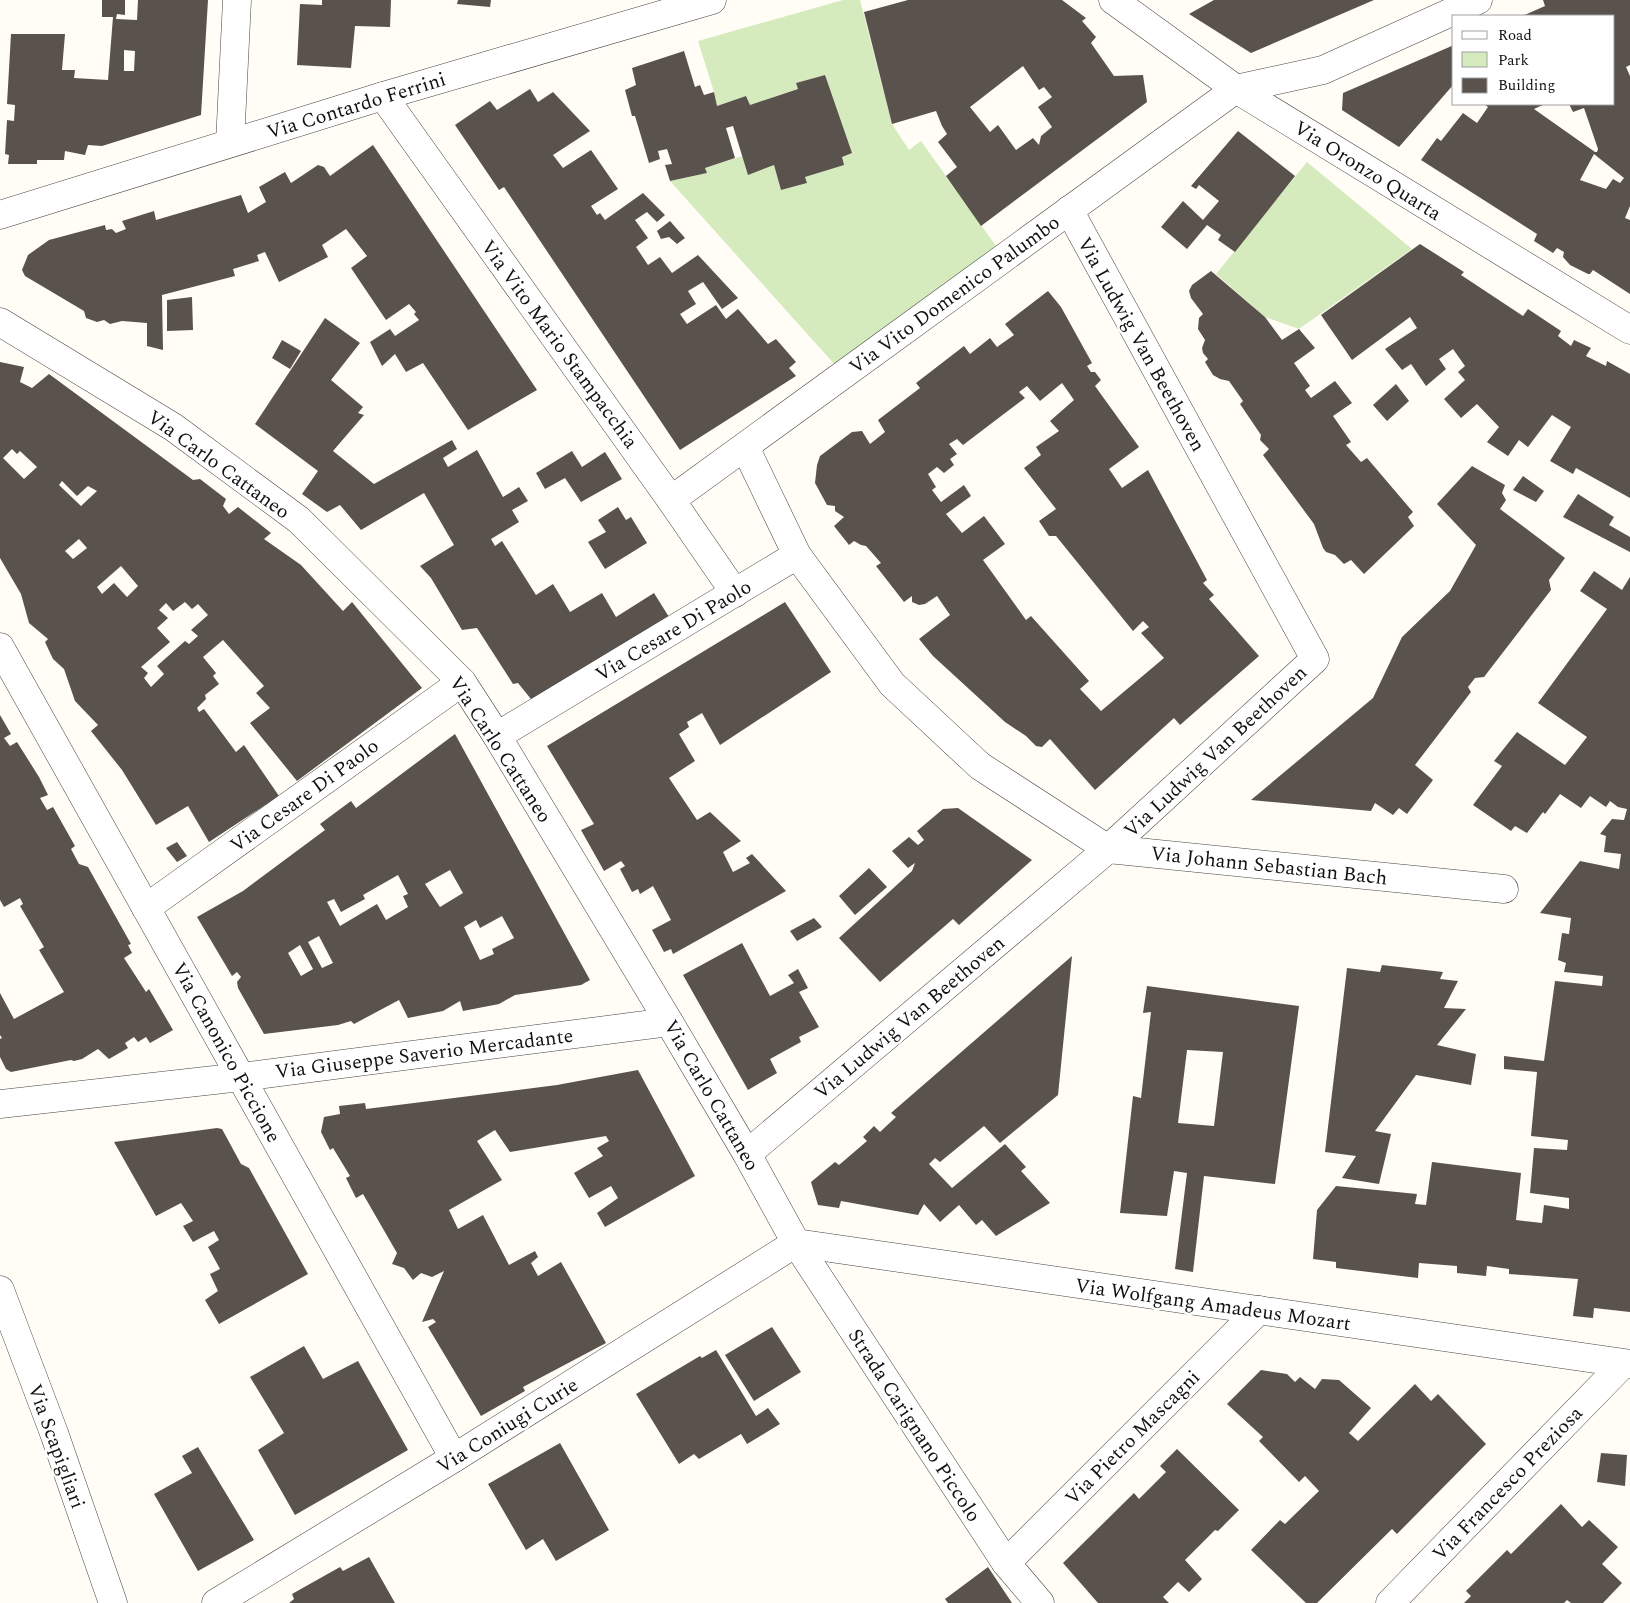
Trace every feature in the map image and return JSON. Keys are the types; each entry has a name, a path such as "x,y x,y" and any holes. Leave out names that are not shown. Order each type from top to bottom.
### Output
{"street":[{"path":"230,143 237,0"},
{"name":"Via Contardo Ferrini","path":"0,215 383,96 712,0"},
{"name":"Via Oronzo Quarta","path":"1113,0 1236,89 1630,330"},
{"path":"1236,89 1324,70 1478,0"},
{"name":"Via Vito Domenico Palumbo","path":"671,500 1236,89"},
{"name":"Via Vito Mario Stampacchia","path":"383,96 735,592"},
{"name":"Via Ludwig Van Beethoven","path":"747,1154 1108,849 1315,659 1069,210"},
{"name":"Via Carlo Cattaneo","path":"0,322 173,427 298,520 462,682 497,736 670,1022 747,1154 796,1243"},
{"name":"Via Johann Sebastian Bach","path":"745,447 797,555 892,684 980,766 1108,849 1504,889"},
{"name":"Via Cesare Di Paolo","path":"497,736 797,555"},
{"name":"Via Canonico Piccione","path":"0,647 454,1458"},
{"name":"Via Cesare Di Paolo","path":"146,908 462,682"},
{"name":"Via Giuseppe Saverio Mercadante","path":"0,1104 241,1077 670,1022"},
{"name":"Via Coniugi Curie","path":"216,1603 454,1458 796,1243"},
{"name":"Via Wolfgang Amadeus Mozart","path":"796,1243 1627,1364"},
{"name":"Strada Carignano Piccolo","path":"796,1243 1006,1563 1040,1603"},
{"name":"Via Scapigliari","path":"0,1290 54,1433 112,1603"},
{"name":"Via Pietro Mascagni","path":"1006,1563 1259,1310"},
{"name":"Via Francesco Preziosa","path":"1390,1603 1627,1364"}],"green space":[{"path":"843,0 860,0 892,124 909,150 921,141 996,246 836,366 670,181 707,173 705,168 742,156 774,165 781,190 807,183 805,177 843,165 825,75 796,83 798,89 750,105 746,96 717,106 698,41"},
{"path":"1307,162 1412,249 1299,329 1265,317 1216,274"}],"building":[{"path":"102,0 125,0 125,15 117,14 116,19 137,20 138,0 208,0 201,115 102,146 88,145 85,155 65,151 64,160 37,160 37,164 8,164 9,155 5,154 7,120 14,121 15,105 7,104 11,34 65,34 62,70 75,70 74,78 108,80 113,17 102,17","holes":["124,50 135,51 134,71 124,71"]},
{"path":"322,0 391,0 390,27 355,26 351,68 297,65 300,4 322,5"},
{"path":"458,0 491,0 490,7 457,4"},
{"path":"908,0 1062,0 1086,18 1082,21 1096,37 1091,43 1114,76 1143,75 1147,102 981,226 946,176 957,167 938,142 947,134 936,111 892,124 864,12","holes":["1023,66 1039,90 1044,87 1052,97 1038,107 1052,127 1041,136 1039,145 1033,138 1016,150 998,125 990,132 970,107"]},
{"path":"1214,0 1374,0 1251,53 1189,14"},
{"path":"1543,0 1630,0 1630,65 1626,67 1630,76 1630,206 1625,218 1630,220 1630,294 1593,270 1588,274 1570,265 1563,257 1564,252 1557,248 1553,253 1534,241 1537,234 1421,160 1437,138 1441,141 1463,113 1477,123 1488,107 1485,105 1543,105 1534,109 1597,152 1598,149 1584,108 1573,112 1570,105 1615,105 1615,15 1524,15 1545,6","holes":["1594,154 1624,178 1620,183 1613,179 1606,189 1580,180"]},
{"path":"1452,46 1452,86 1399,147 1342,110 1343,93"},
{"path":"684,51 695,87 700,85 704,95 714,92 717,106 746,96 750,105 798,89 796,83 825,75 852,153 842,157 844,165 805,177 807,183 781,190 774,165 748,175 733,126 726,128 735,158 705,168 707,173 670,181 665,165 672,164 667,149 658,151 660,159 649,163 625,90 636,85 632,68"},
{"path":"530,89 538,102 553,92 590,131 553,155 563,168 591,150 618,189 591,206 597,215 600,213 605,220 643,193 665,215 657,222 647,212 635,220 648,238 636,247 648,265 660,257 672,273 698,255 738,298 722,309 703,282 688,291 696,304 680,314 687,324 716,305 726,319 738,309 768,344 776,339 796,362 789,368 796,376 680,450 504,187 499,190 455,125 490,101 497,110"},
{"path":"1238,131 1295,176 1235,252 1218,240 1221,235 1207,225 1187,249 1161,227 1183,201 1203,220 1219,201 1199,185 1196,189 1191,186"},
{"path":"373,145 537,390 468,430 423,363 406,372 395,354 382,366 370,342 390,329 395,336 419,320 414,314 416,312 409,304 386,320 351,268 367,256 346,229 322,245 328,257 279,282 265,252 257,255 259,261 233,269 235,276 162,295 163,350 147,346 147,323 122,321 110,324 104,320 97,322 86,318 84,311 25,276 22,270 28,255 49,240 105,225 106,230 112,229 116,233 126,229 122,221 154,211 156,220 241,195 248,213 266,202 259,187 285,172 291,183 318,165 324,167 330,176"},
{"path":"670,221 685,238 677,244 669,237 661,239 657,231"},
{"path":"1420,244 1464,272 1461,275 1523,316 1528,309 1561,331 1558,336 1571,346 1574,340 1591,348 1586,356 1606,366 1607,361 1630,374 1630,498 1576,468 1573,474 1550,461 1571,427 1552,415 1528,447 1519,440 1508,456 1487,442 1499,427 1477,404 1461,418 1444,399 1465,380 1458,372 1465,366 1453,349 1439,359 1446,369 1426,386 1411,364 1402,370 1385,349 1417,328 1410,317 1352,360 1321,315"},
{"path":"1211,271 1265,317 1282,340 1299,329 1315,348 1294,363 1310,386 1305,390 1311,398 1335,381 1352,403 1333,416 1351,442 1346,445 1361,462 1367,458 1413,512 1408,517 1414,526 1364,574 1351,560 1344,564 1335,555 1326,552 1323,548 1314,524 1263,455 1269,449 1260,440 1261,435 1240,404 1243,401 1229,381 1213,375 1205,362 1208,359 1203,353 1202,348 1205,340 1198,329 1199,318 1203,314 1191,298 1189,291 1192,285"},
{"path":"1048,291 1061,307 1092,363 1087,366 1101,380 1095,386 1139,447 1109,469 1122,488 1148,470 1207,580 1203,583 1214,595 1209,599 1259,656 1180,725 1174,718 1095,790 1050,739 1042,747 1036,746 1026,736 1005,722 933,656 919,639 950,615 937,596 925,604 919,605 912,602 912,596 904,602 876,566 881,563 866,546 854,541 849,545 834,526 844,517 835,511 835,506 827,505 815,483 820,456 852,432 862,431 870,444 885,432 878,420 920,388 916,383 964,346 970,354 990,338 997,347 1014,335 1005,324","holes":["1062,383 1074,400 1050,421 1059,431 1036,447 1041,455 1024,468 1056,509 1039,521 1049,536 1056,536 1133,631 1143,621 1149,627 1141,633 1164,658 1101,711 1080,689 1089,681 1031,616 1026,620 983,560 1005,544 984,516 962,533 946,514 971,496 964,485 941,502 932,490 936,487 928,474 937,467 944,473 954,465 950,459 957,454 949,444 957,439 963,445 1025,398 1019,392 1027,386 1040,401"]},
{"path":"192,297 193,330 167,331 167,300"},
{"path":"325,318 360,343 331,380 363,407 358,413 364,415 333,451 374,484 452,440 457,449 443,458 448,467 477,450 503,497 519,487 528,501 512,510 519,522 491,539 495,546 502,541 536,595 553,584 570,612 602,593 616,617 654,593 674,625 535,704 518,683 513,684 477,628 462,630 431,578 420,566 454,545 424,493 361,530 340,505 327,512 302,494 318,471 255,424"},
{"path":"282,340 301,351 290,369 272,358"},
{"path":"0,362 24,367 20,382 32,388 49,374 193,480 200,479 226,499 223,506 229,514 238,507 271,533 264,539 301,565 343,611 352,602 422,688 297,781 250,723 270,708 256,693 264,686 223,640 203,657 216,673 213,676 219,684 205,695 206,699 197,708 199,712 204,709 236,752 244,745 279,796 209,842 188,806 156,825 122,770 91,731 98,725 75,701 64,669 53,659 45,642 48,639 29,623 21,594 0,558","holes":["12,449 17,454 20,451 37,467 24,479 3,458","62,481 77,496 88,486 97,491 81,506 59,485","79,539 87,548 73,559 65,551","121,566 138,586 127,597 114,583 102,594 97,587","185,602 192,609 198,604 208,615 191,630 198,636 189,644 185,641 157,666 164,674 151,687 144,678 148,673 141,667 170,642 157,628 168,618 159,610 166,603 173,611"]},
{"path":"1396,384 1409,401 1387,421 1373,405"},
{"path":"572,451 582,467 605,452 622,479 581,502 565,478 545,489 536,473"},
{"path":"1472,466 1505,485 1502,493 1506,500 1500,509 1565,558 1549,580 1551,590 1484,677 1475,678 1468,687 1471,692 1415,765 1433,780 1407,814 1399,808 1393,815 1375,803 1371,811 1251,800 1373,698 1402,637 1450,591 1476,545 1437,504"},
{"path":"1523,476 1544,491 1536,502 1513,490"},
{"path":"1578,494 1614,517 1609,525 1630,537 1630,552 1563,517"},
{"path":"618,507 626,520 631,517 647,543 605,569 588,542 606,532 598,520"},
{"path":"1594,571 1622,590 1630,577 1630,1312 1594,1308 1593,1318 1573,1316 1578,1279 1509,1274 1509,1269 1487,1266 1486,1276 1457,1273 1457,1266 1419,1263 1418,1278 1336,1268 1336,1262 1313,1259 1317,1210 1336,1186 1417,1194 1415,1204 1426,1205 1432,1162 1521,1173 1516,1220 1542,1223 1544,1205 1569,1209 1569,1198 1530,1193 1534,1148 1567,1150 1568,1140 1531,1136 1537,1072 1504,1069 1504,1056 1544,1061 1555,981 1602,986 1603,976 1564,972 1566,963 1558,960 1562,933 1569,934 1571,918 1540,913 1580,861 1619,869 1621,854 1604,852 1606,836 1600,834 1612,819 1624,820 1627,809 1618,807 1610,801 1606,807 1590,796 1581,808 1560,794 1527,833 1515,826 1511,831 1473,805 1502,766 1494,761 1517,732 1565,765 1587,737 1538,703 1607,609 1580,591"},
{"path":"785,602 831,672 720,745 702,713 687,722 689,727 679,734 695,761 669,778 697,820 710,812 741,841 723,852 733,872 750,863 746,858 752,854 786,891 673,954 671,949 664,952 652,930 671,920 653,886 640,894 638,889 632,892 620,869 625,866 621,861 604,871 581,830 594,824 547,746"},
{"path":"0,715 11,734 4,738 10,746 17,742 39,777 48,795 40,798 47,810 53,807 75,846 71,849 79,864 88,867 131,944 128,945 132,953 124,958 146,992 149,989 173,1030 150,1043 146,1037 138,1042 134,1037 125,1043 128,1048 109,1059 98,1049 82,1059 11,1072 6,1069 0,1057 0,1039 2,1038 0,1035 0,993 14,1019 64,992 39,950 44,947 20,906 23,904 20,898 4,907 0,900"},
{"path":"455,734 590,980 581,985 515,995 499,1004 463,1011 460,1001 443,1011 408,1018 399,1000 354,1024 351,1021 338,1025 264,1034 238,988 237,982 241,977 237,972 232,976 197,917 243,891 325,830 320,824 351,801 356,808","holes":["450,870 463,893 440,907 425,884","398,875 408,894 403,896 408,907 386,920 377,904 340,926 327,902 334,899 341,912 365,899 363,895","502,916 514,938 492,949 494,954 480,960 464,927 476,920 480,928","319,936 333,963 322,968 308,942","300,945 313,969 301,976 288,953"]},
{"path":"958,808 1032,860 959,925 953,919 880,982 839,938 912,871 915,863 908,868 892,851 909,837 918,845 924,840 917,831 943,809"},
{"path":"177,842 187,856 177,862 166,848"},
{"path":"869,868 887,887 855,915 839,896"},
{"path":"814,918 822,927 797,941 790,931"},
{"path":"742,943 770,996 794,983 788,975 798,969 808,988 799,992 819,1027 799,1037 801,1042 770,1059 777,1073 748,1090 683,975"},
{"path":"1072,956 1058,1095 1000,1143 984,1126 940,1162 935,1158 929,1164 952,1188 1005,1144 1026,1167 1021,1171 1050,1203 996,1236 982,1220 976,1225 959,1205 940,1222 924,1204 918,1215 841,1201 839,1208 818,1205 811,1182 835,1162 839,1165 867,1141 863,1137 874,1126 880,1132 896,1117 891,1113"},
{"path":"1382,965 1443,972 1440,979 1458,981 1444,1008 1466,1009 1437,1045 1476,1054 1471,1085 1416,1075 1375,1131 1391,1134 1379,1184 1342,1178 1356,1156 1325,1152 1347,968 1380,972"},
{"path":"1147,986 1299,1006 1275,1184 1204,1176 1193,1272 1175,1269 1187,1173 1174,1171 1167,1216 1120,1213 1133,1096 1141,1098 1151,1012 1143,1013","holes":["1187,1050 1223,1052 1214,1126 1178,1123"]},
{"path":"638,1070 695,1176 605,1227 597,1213 618,1198 611,1186 589,1198 574,1173 603,1156 597,1148 609,1141 606,1136 510,1152 495,1130 477,1141 502,1180 449,1210 458,1229 483,1215 509,1265 535,1251 538,1257 531,1263 538,1276 561,1262 606,1343 523,1387 525,1391 481,1416 428,1327 436,1322 433,1319 422,1322 444,1271 432,1277 421,1273 413,1280 404,1268 392,1264 397,1253 363,1194 356,1198 346,1178 350,1176 333,1148 330,1150 321,1132 324,1117 340,1114 339,1106 365,1103 366,1109 557,1085"},
{"path":"217,1128 222,1129 241,1164 249,1168 308,1274 219,1324 205,1300 218,1291 210,1274 220,1269 208,1247 219,1240 214,1231 193,1242 183,1226 193,1221 181,1203 156,1216 114,1142"},
{"path":"772,1327 801,1372 754,1401 725,1355"},
{"path":"304,1346 323,1379 358,1361 408,1450 295,1515 258,1450 284,1433 250,1377"},
{"path":"716,1350 756,1416 768,1408 780,1424 747,1444 741,1434 699,1459 694,1454 679,1464 636,1394 700,1356 702,1358"},
{"path":"1261,1370 1287,1374 1295,1382 1300,1377 1315,1389 1322,1379 1339,1380 1371,1408 1349,1433 1358,1441 1415,1384 1431,1401 1438,1394 1486,1444 1397,1534 1392,1529 1317,1603 1306,1603 1251,1550 1280,1520 1285,1524 1319,1491 1305,1476 1299,1482 1259,1441 1263,1437 1227,1404"},
{"path":"560,1443 609,1530 556,1561 543,1539 526,1550 488,1484"},
{"path":"198,1447 254,1540 198,1571 154,1494 192,1473 182,1456"},
{"path":"1177,1449 1239,1510 1218,1531 1215,1530 1185,1560 1202,1579 1189,1592 1178,1582 1163,1597 1169,1603 1098,1603 1063,1563 1134,1493 1139,1499 1166,1472 1160,1466"},
{"path":"1601,1453 1627,1455 1625,1486 1597,1482"},
{"path":"1561,1504 1582,1527 1589,1520 1618,1547 1602,1564 1622,1583 1603,1603 1571,1603 1567,1600 1564,1603 1464,1603 1471,1596 1466,1591 1507,1550 1511,1554"},
{"path":"369,1557 395,1603 289,1603 294,1599 292,1594 340,1567 343,1571"},
{"path":"988,1567 1012,1603 948,1603 945,1599"}]}
